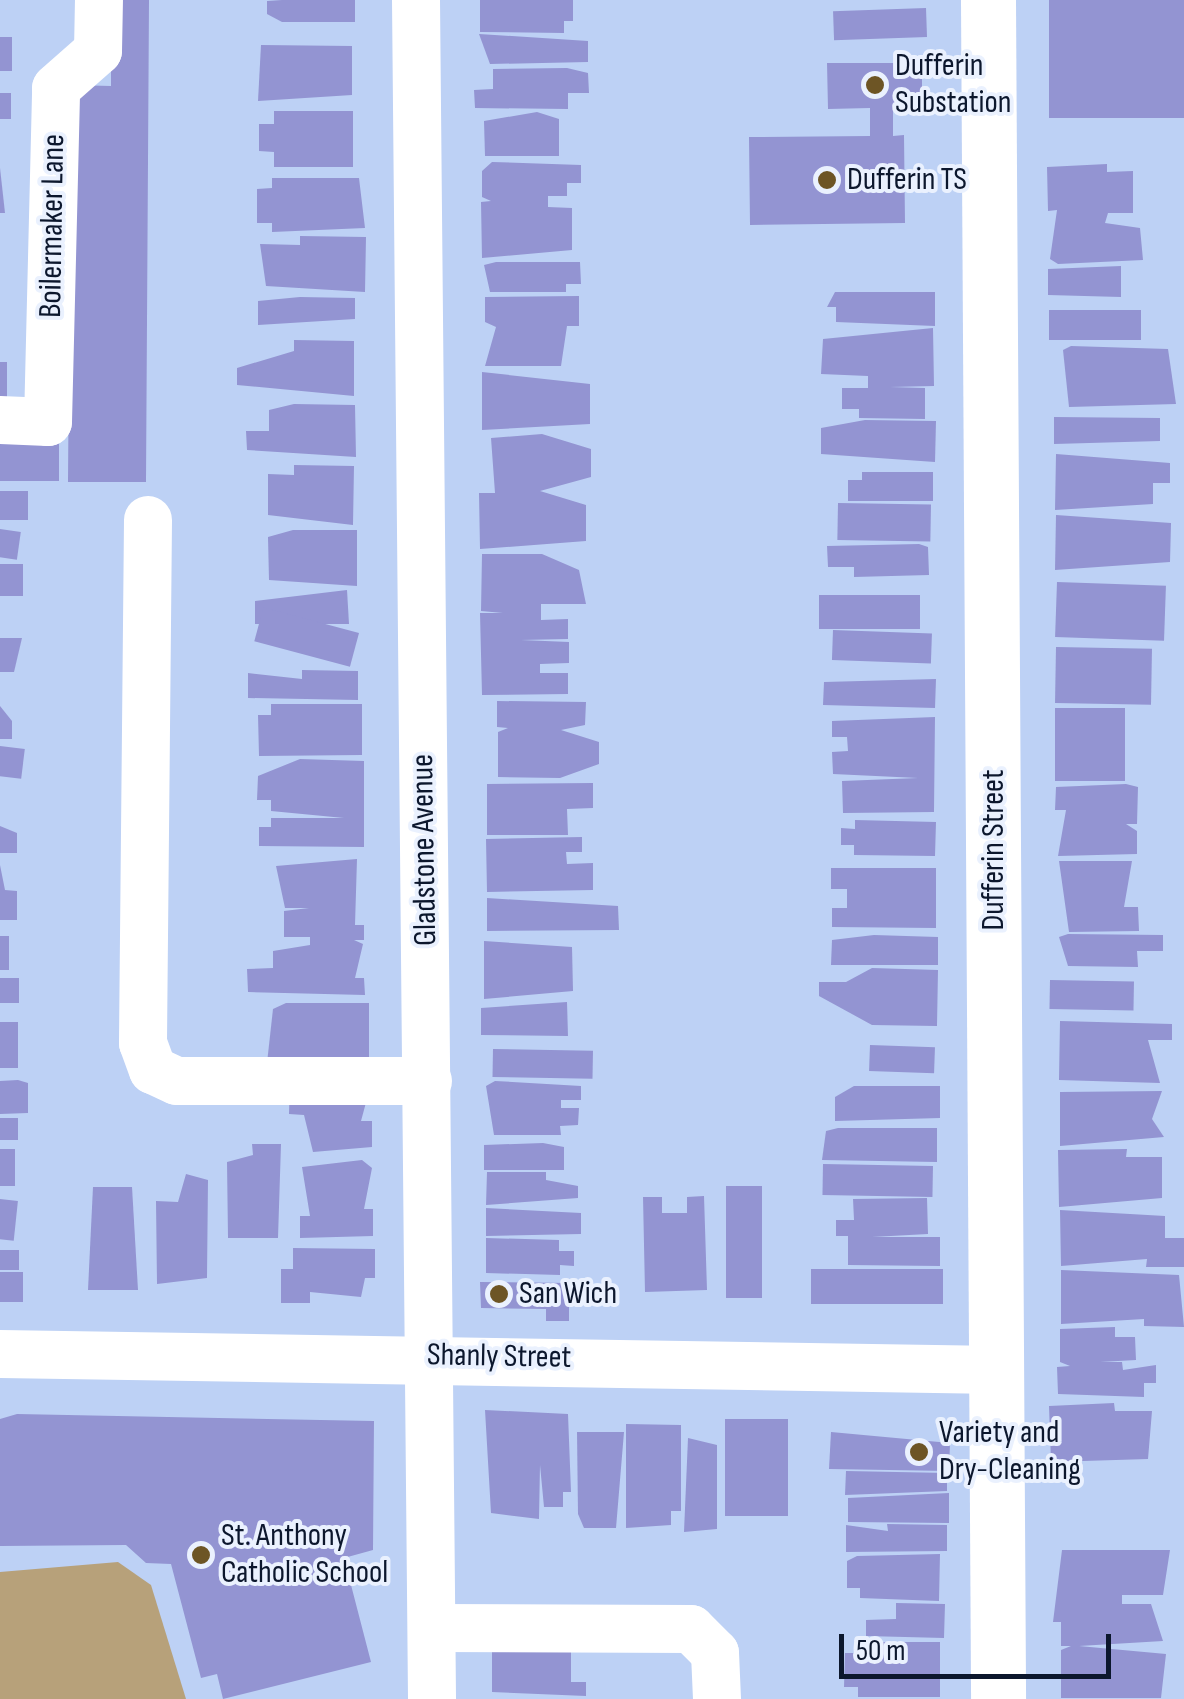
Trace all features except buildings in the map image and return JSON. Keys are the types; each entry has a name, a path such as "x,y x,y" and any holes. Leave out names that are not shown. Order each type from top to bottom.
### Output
{"main road":[{"name":"Dufferin Street","path":"988,0 998,1699"}],"street":[{"name":"Boilermaker Lane","path":"0,420 48,422 56,88 98,51 98,0"},
{"name":"Gladstone Avenue","path":"416,0 432,1699"},
{"path":"148,520 143,1043 152,1070 176,1080 428,1081"},
{"name":"Shanly Street","path":"0,1354 428,1356 998,1370"},
{"path":"432,1628 692,1630 715,1653 717,1699"}],"shaded area":[{"path":"118,1562 151,1585 186,1699 0,1699 0,1572"}],"place":[{"name":"Dufferin Substation","path":"875,85"},
{"name":"Dufferin TS","path":"827,180"},
{"name":"San Wich","path":"499,1294"},
{"name":"Variety and Dry-Cleaning","path":"919,1452"},
{"name":"St. Anthony Catholic School","path":"201,1555"}]}
